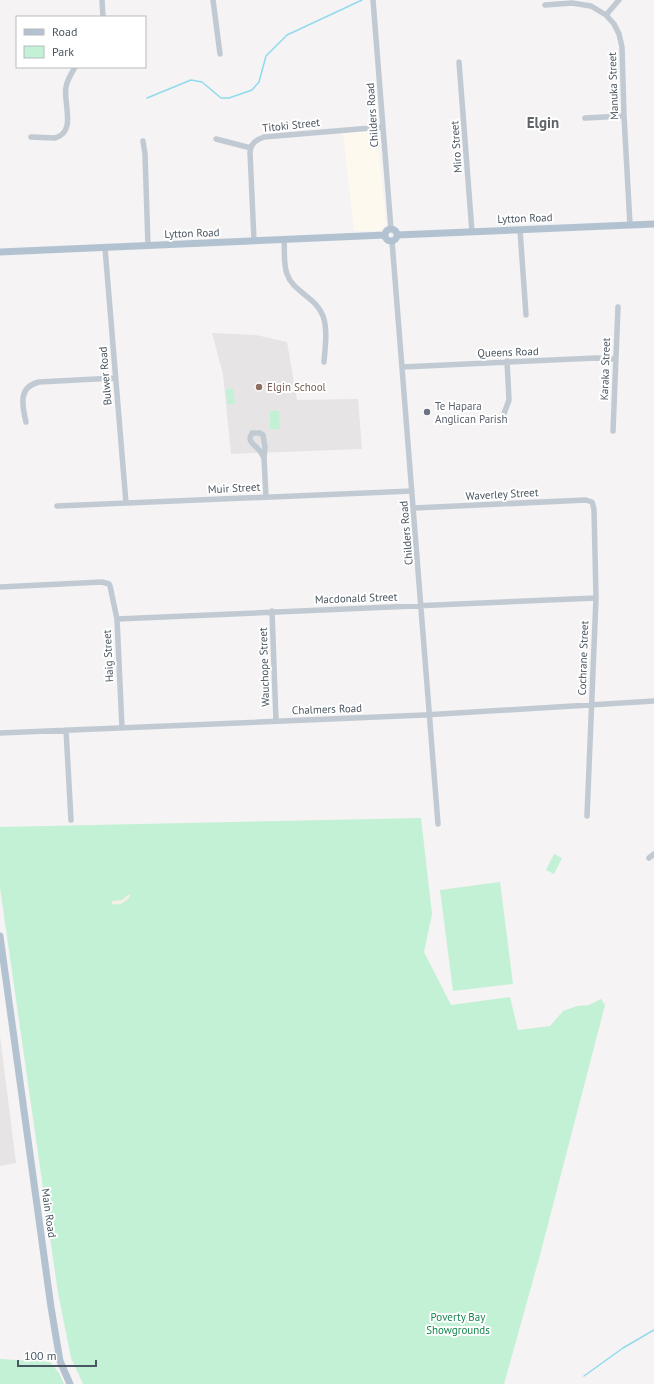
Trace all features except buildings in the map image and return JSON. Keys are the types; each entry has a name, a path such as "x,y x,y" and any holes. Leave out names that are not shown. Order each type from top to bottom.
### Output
{"main road":[{"name":"Lytton Road","path":"397,235 654,224"},
{"path":"391,229 395,230 397,235 395,240 388,241 385,235 388,230 391,229"},
{"name":"Lytton Road","path":"0,252 385,235"},
{"path":"0,936 5,965 5,980"},
{"path":"0,965 5,980"},
{"name":"Main Road","path":"5,980 51,1307 60,1361 70,1384"}],"street":[{"path":"102,0 103,16"},
{"path":"213,0 220,54"},
{"name":"Childers Road","path":"373,0 391,229"},
{"path":"606,15 619,0"},
{"name":"Manuka Street","path":"544,5 572,3 584,4 597,9 606,15 614,24 619,34 622,47 630,225"},
{"name":"Miro Street","path":"459,62 472,232"},
{"path":"31,137 55,138 59,137 65,132 68,124 66,86 75,68"},
{"path":"585,118 624,116"},
{"name":"Titoki Street","path":"251,148 256,140 264,137 383,127"},
{"path":"216,139 251,148 254,241"},
{"path":"142,141 145,154 148,246"},
{"path":"520,230 526,315"},
{"path":"284,240 288,277 317,305 324,317 324,362"},
{"name":"Childers Road","path":"392,241 438,824"},
{"name":"Bulwer Road","path":"105,248 126,503"},
{"name":"Karaka Street","path":"613,431 618,307"},
{"name":"Queens Road","path":"402,366 596,358 615,359"},
{"path":"501,422 509,400 506,361"},
{"path":"26,422 23,395 25,390 33,383 115,378"},
{"path":"264,458 266,497"},
{"name":"Muir Street","path":"57,506 412,491"},
{"name":"Waverley Street","path":"414,508 586,500 592,502"},
{"name":"Cochrane Street","path":"587,816 596,598 594,509 592,502"},
{"name":"Haig Street","path":"0,587 102,582 109,584 113,594 117,618 122,728"},
{"name":"Macdonald Street","path":"117,618 596,598"},
{"name":"Wauchope Street","path":"272,611 276,721"},
{"name":"Chalmers Road","path":"0,733 430,715 654,701"},
{"path":"66,730 71,820"}],"shaded area":[{"path":"377,130 386,224 381,231 354,231 343,133"},
{"name":"Elgin School","path":"212,333 256,335 287,342 297,400 358,399 362,449 231,454 223,374"},
{"path":"0,1036 16,1163 0,1166"}],"green space":[{"path":"226,389 233,389 235,404 227,404"},
{"path":"270,411 279,411 280,429 270,429"},
{"name":"Poverty Bay Showgrounds","path":"421,818 432,914 424,952 451,1005 510,997 518,1030 550,1026 563,1011 577,1006 589,1005 601,999 605,1005 540,1255 504,1384 83,1384 71,1358 58,1293 0,888 0,827"},
{"path":"554,854 562,858 554,874 546,870"},
{"path":"500,882 513,984 453,991 440,890"},
{"path":"0,1359 50,1362 59,1373 64,1384 0,1384"}],"sand":[{"path":"129,894 129,898 125,902 120,904 112,904 112,901 122,900"}],"waterway":[{"path":"147,98 191,80 202,82 221,98 229,98 252,90 259,82 266,56 287,35 362,0"},
{"path":"584,1376 623,1348 654,1330"}],"place":[{"name":"Elgin School","path":"259,387"},
{"name":"Te Hapara Anglican Parish","path":"427,412"}],"district":[{"name":"Elgin","path":"543,122"}]}
